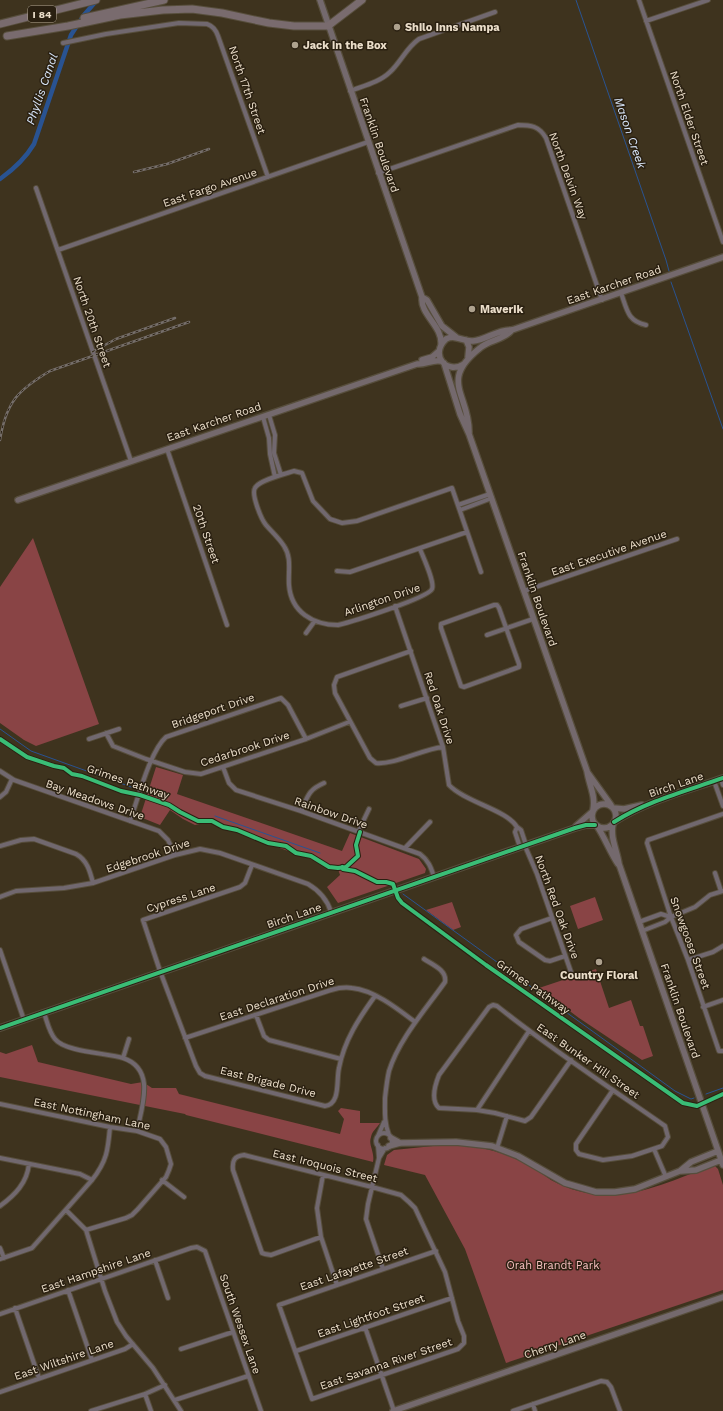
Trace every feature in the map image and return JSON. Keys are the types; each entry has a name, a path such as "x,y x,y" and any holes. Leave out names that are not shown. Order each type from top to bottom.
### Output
{"highway":[{"name":"I 84","path":"0,24 85,4 96,0"},
{"name":"I 84","path":"3,36 73,20 90,19 164,0"},
{"path":"3,36 68,26 90,19 163,10 192,9 222,13 269,24 328,26 362,0"}],"main road":[{"name":"Franklin Boulevard","path":"320,0 378,173 422,297 421,303 441,336 441,344"},
{"name":"East Karcher Road","path":"512,330 723,257"},
{"name":"Franklin Boulevard","path":"422,297 427,300 442,326 456,337"},
{"path":"442,362 439,357 439,351 441,344 446,339 456,337 475,341 506,330 512,330"},
{"path":"417,364 435,360 454,367 459,366 484,344 508,335 512,330"},
{"path":"465,361 469,347 466,340"},
{"path":"417,364 419,361 432,357 439,351"},
{"name":"Franklin Boulevard","path":"465,361 460,371 458,383 460,397 470,425 469,434"},
{"name":"Franklin Boulevard","path":"442,362 491,496 587,771 589,784 595,798 593,811"},
{"name":"East Karcher Road","path":"18,500 417,364"},
{"name":"Franklin Boulevard","path":"587,771 612,807"},
{"name":"Birch Lane","path":"612,807 624,809 650,803 722,778"},
{"name":"Birch Lane","path":"614,823 650,803"},
{"path":"602,804 612,807 616,815 614,823 607,828 596,825 592,819 593,811 602,804"},
{"name":"Birch Lane","path":"575,828 593,811"},
{"name":"Franklin Boulevard","path":"614,823 611,835 617,852 619,864 721,1150 722,1162"},
{"name":"Birch Lane","path":"0,1028 160,971 575,828 586,825 596,825"},
{"name":"Franklin Boulevard","path":"596,825 619,864"},
{"path":"390,1136 400,1143"},
{"path":"387,1147 400,1143 456,1142 497,1148 518,1156 565,1183 596,1192 615,1192 635,1189 680,1171 692,1162 721,1150"},
{"path":"680,1171 696,1170 722,1162"},
{"name":"Cherry Lane","path":"393,1411 723,1298"}],"street":[{"name":"North Elder Street","path":"639,0 723,242"},
{"path":"646,21 708,0"},
{"path":"350,91 379,80 385,76 395,66 410,46 418,39 495,12"},
{"name":"North 17th Street","path":"63,43 179,23 206,24 210,26 216,31 268,177"},
{"name":"North Delvin Way","path":"378,173 518,125 535,126 542,130 546,138 602,300"},
{"name":"East Fargo Avenue","path":"58,250 368,142"},
{"name":"North 20th Street","path":"36,188 131,461"},
{"path":"621,293 628,314 638,323 646,325"},
{"path":"266,416 275,435 274,453 281,475"},
{"path":"266,416 270,438 270,454 276,477"},
{"name":"20th Street","path":"167,449 227,625"},
{"path":"306,633 314,622 307,618 296,605 290,590 290,563 287,550 265,524 254,496 256,486 262,482 281,475 294,471 302,473 313,501 330,519 342,523 357,521 452,488 481,572"},
{"path":"458,505 491,496"},
{"path":"460,510 491,496"},
{"path":"338,571 350,572 467,532"},
{"name":"East Executive Avenue","path":"524,591 677,539"},
{"name":"Arlington Drive","path":"314,622 338,625 425,595 432,590 432,584 420,549"},
{"path":"497,605 506,628 519,667 464,687 461,686 441,628 441,624 486,607 497,605"},
{"name":"Red Oak Drive","path":"395,606 443,747 449,785 462,795 509,818 516,827 521,830 524,846"},
{"path":"487,635 533,619"},
{"path":"411,651 338,677 334,685 335,693 349,722 370,758 376,764 387,763 443,747"},
{"name":"Bridgeport Drive","path":"130,821 151,761 162,740 166,737 281,698 284,699 306,739"},
{"path":"401,706 427,698"},
{"name":"Cedarbrook Drive","path":"106,733 113,746 151,761 185,772 201,774 306,739 349,722"},
{"path":"89,739 119,729"},
{"name":"Rainbow Drive","path":"223,767 229,783 236,790 301,811 420,854 426,859 434,877"},
{"name":"Bay Meadows Drive","path":"0,771 12,779 159,831 168,840 175,855"},
{"path":"722,778 723,785"},
{"path":"0,797 6,792 12,779"},
{"path":"714,781 723,806"},
{"path":"301,811 309,794 314,788 324,783"},
{"path":"358,832 369,809"},
{"name":"Snowgoose Street","path":"721,1051 703,1008 688,960 671,917 647,843 648,840 723,814"},
{"path":"405,848 430,822"},
{"path":"516,827 515,832 524,846"},
{"path":"0,846 21,840 34,839 76,854 85,862 93,883"},
{"name":"North Red Oak Drive","path":"524,846 537,874 572,975"},
{"name":"Edgebrook Drive","path":"0,897 16,891 64,888 93,883 175,855 200,849 220,853 308,884 324,896 331,912"},
{"name":"Cypress Lane","path":"200,1073 160,971 143,920 240,887 245,883 252,864"},
{"path":"642,930 665,922 671,917 695,907 710,895 722,891 715,873"},
{"path":"639,922 661,914 671,917"},
{"path":"552,918 521,929 516,935 519,942 545,960 550,961 565,956"},
{"path":"688,960 713,952 723,946"},
{"path":"0,950 24,1020"},
{"path":"379,1158 392,1142 385,1121 386,1087 389,1071 394,1058 415,1022 443,986 446,979 443,972 424,959"},
{"path":"0,968 5,966"},
{"name":"East Declaration Drive","path":"185,1038 331,990 342,988 358,989 386,1001 415,1022"},
{"path":"256,1015 264,1036 268,1040 341,1059 350,1035 375,996"},
{"path":"703,1008 723,1000"},
{"name":"East Bunker Hill Street","path":"477,1110 442,1109 436,1106 434,1100 435,1085 489,1007 493,1005 497,1006 529,1031 665,1126 668,1132 668,1137 662,1146 654,1149"},
{"path":"44,1013 52,1034 58,1042 73,1048 123,1058 138,1068 145,1083 145,1090 137,1131"},
{"path":"529,1031 477,1110 507,1116 525,1122 531,1117 571,1060"},
{"path":"123,1058 129,1039"},
{"name":"East Brigade Drive","path":"200,1073 205,1076 325,1106 332,1104 336,1098 341,1059"},
{"path":"614,1090 576,1144 576,1150 579,1154 603,1160 619,1159 654,1149 666,1177"},
{"name":"East Nottingham Lane","path":"0,1104 110,1127 137,1131 160,1139 166,1147 171,1164 166,1176 132,1214 86,1230"},
{"path":"497,1148 507,1116"},
{"path":"383,1269 366,1219 379,1158 378,1144 376,1140 385,1121"},
{"path":"0,1248 2,1259 32,1248 100,1170 105,1161 109,1144 110,1127"},
{"path":"378,1136 382,1133 390,1136"},
{"path":"378,1144 381,1148 387,1147"},
{"name":"East Iroquois Street","path":"321,1237 271,1255 262,1252 232,1164 234,1158 244,1155 401,1195 415,1208 436,1251"},
{"path":"0,1158 80,1174 92,1180"},
{"path":"0,1206 18,1190 26,1178 30,1164"},
{"path":"323,1175 318,1208 321,1237 337,1285"},
{"path":"162,1180 184,1197"},
{"path":"66,1210 86,1230 118,1322 133,1344 153,1368 181,1411"},
{"name":"East Hampshire Lane","path":"0,1314 155,1260 198,1247"},
{"name":"South Wessex Lane","path":"198,1247 205,1251 261,1411"},
{"path":"436,1251 445,1272 452,1298"},
{"name":"East Lafayette Street","path":"296,1351 279,1305 436,1251"},
{"path":"155,1260 168,1298"},
{"path":"68,1290 92,1360"},
{"name":"East Lightfoot Street","path":"296,1351 452,1298"},
{"name":"East Savanna River Street","path":"296,1351 312,1399 382,1376 458,1349 464,1344 464,1336 458,1321 452,1298"},
{"path":"15,1308 39,1378"},
{"path":"365,1328 393,1411"},
{"path":"181,1348 233,1332"},
{"name":"East Wiltshire Lane","path":"0,1392 125,1349 133,1344"},
{"path":"175,1400 248,1376"},
{"path":"513,1411 601,1381 607,1382 612,1387 620,1411"},
{"path":"91,1411 100,1410 145,1394 165,1385"},
{"path":"145,1394 151,1411"},
{"path":"533,1404 535,1411"}],"green space":[{"path":"33,538 99,724 36,746 24,740 0,723 0,587"},
{"path":"156,767 183,775 177,794 342,851 350,833 419,859 426,869 425,873 338,903 327,887 340,875 338,869 208,822 195,825 170,810 160,825 140,817"},
{"path":"595,897 603,920 578,929 570,906"},
{"path":"452,902 461,927 453,930 426,910"},
{"path":"596,969 609,1008 631,1000 640,1026 643,1026 653,1056 642,1060 579,1018 539,988"},
{"path":"32,1045 38,1062 131,1084 143,1082 152,1088 176,1088 179,1094 340,1134 344,1119 338,1111 341,1108 360,1111 360,1123 380,1123 372,1133 370,1140 373,1162 185,1114 0,1077 0,1052 6,1054"},
{"name":"Orah Brandt Park","path":"443,1145 473,1147 502,1153 524,1163 565,1187 587,1193 602,1195 622,1194 648,1189 711,1166 715,1166 718,1169 723,1185 723,1290 506,1363 465,1249 425,1175 384,1165 387,1155 394,1150"}],"waterway":[{"name":"Phyllis Canal","path":"0,179 19,163 34,144 71,35 84,15 97,0"},
{"name":"Mason Creek","path":"576,0 669,271"},
{"name":"Mason Creek","path":"671,282 723,429"},
{"path":"0,729 31,751 134,788"},
{"path":"215,816 320,853"},
{"path":"403,894 675,1091 691,1099 694,1098"},
{"path":"706,1094 723,1088"}],"railway":[{"path":"134,172 167,164 209,149"},
{"path":"92,352 116,339 175,318"},
{"path":"0,440 6,416 15,398 30,384 50,371 189,322"}],"cycle path":[{"name":"Grimes Pathway","path":"0,739 27,757 64,768 72,774 82,776 121,791 140,795 169,805 198,821 212,821 223,827 237,830 268,843 286,846 296,853 311,856 329,867 346,867 358,856 356,845 360,832"},
{"path":"614,822 653,802 723,778"},
{"path":"0,1028 575,828 586,825 595,825"},
{"name":"Grimes Pathway","path":"342,867 343,869 355,871 377,882 393,884 398,898 402,903 486,965 683,1103 697,1106 723,1094"}],"place":[{"name":"Shilo Inns Nampa","path":"397,27"},
{"name":"Jack in the Box","path":"295,45"},
{"name":"Maverik","path":"472,309"},
{"name":"Country Floral","path":"599,962"}]}
